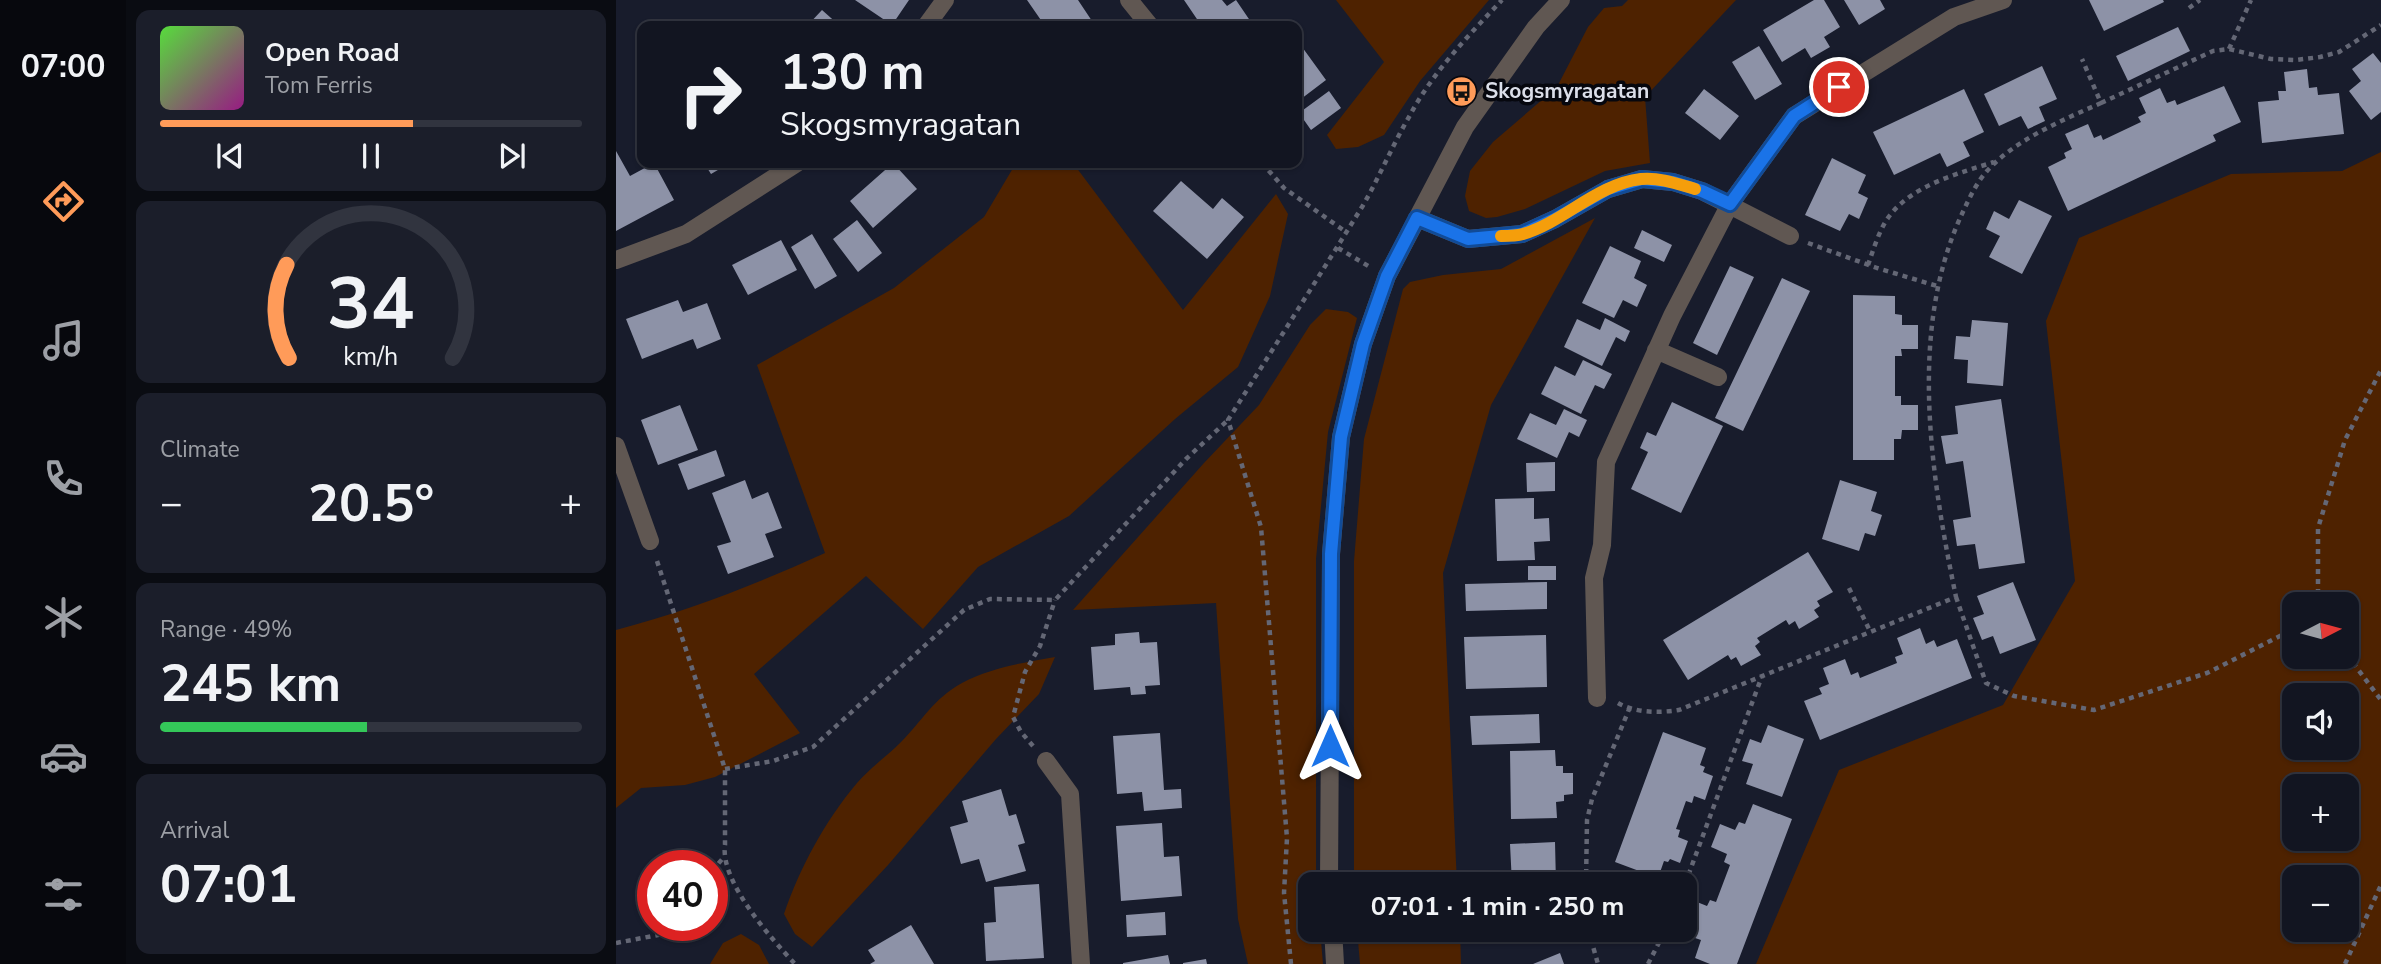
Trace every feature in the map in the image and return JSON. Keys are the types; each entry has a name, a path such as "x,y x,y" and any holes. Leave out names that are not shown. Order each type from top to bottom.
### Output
{"street":[{"path":"930,21 945,0"},
{"path":"1129,0 1146,21"},
{"path":"1329,872 1331,554 1341,437 1363,344 1387,276 1465,127 1536,27 1561,0"},
{"path":"1597,694 1594,578 1602,545 1606,462 1656,350 1730,204 1794,116 1954,17 2003,0"},
{"path":"616,260 685,234 789,168"},
{"path":"1417,218 1468,239 1522,234 1608,189 1642,179 1673,182 1702,191 1790,236"},
{"path":"1656,350 1718,377"},
{"path":"616,446 650,541"},
{"path":"1046,761 1070,794 1081,964"},
{"path":"1334,942 1335,964"}],"path":[{"path":"1046,761 1021,732 1013,717 1025,672 1040,646 1055,600 1185,459 1228,420 1338,248 1409,115 1427,87 1470,33 1502,0"},
{"path":"2189,8 2200,0"},
{"path":"2229,49 2251,0"},
{"path":"2282,635 2207,673 2094,710 2014,696 1986,683 1956,597 1941,509 1929,409 1937,286 1951,238 1965,207 1987,171 2036,136 2200,55 2229,49 2271,59 2320,57 2339,52 2381,25"},
{"path":"2082,59 2101,103"},
{"path":"1868,265 1890,214 1906,201 1945,178 1998,161"},
{"path":"1266,168 1283,188 1346,232"},
{"path":"1790,236 1868,265 1937,286"},
{"path":"1338,248 1387,276"},
{"path":"2318,592 2318,528 2345,440 2381,370"},
{"path":"1228,420 1261,527 1287,838 1284,893 1291,964"},
{"path":"650,541 725,769 724,850"},
{"path":"1849,588 1870,631"},
{"path":"1597,694 1630,708 1663,713 1679,710 1956,597"},
{"path":"725,769 773,761 813,747 964,610 990,599 1055,600"},
{"path":"2357,669 2381,701"},
{"path":"1689,872 1762,675"},
{"path":"1586,872 1587,820 1592,799 1630,708"},
{"path":"728,868 747,906 763,929 795,964"},
{"path":"2345,964 2381,885"},
{"path":"616,943 637,939"},
{"path":"1592,942 1598,964"},
{"path":"1648,964 1659,942"}],"shaded area":[{"path":"1336,0 1489,0 1420,81 1384,135 1358,147 1336,149 1327,135 1384,62"},
{"path":"1628,0 1736,0 1645,97 1650,163 1605,171 1525,209 1497,217 1486,218 1469,211 1465,196 1470,171 1493,142 1557,87 1588,27 1604,8 1622,6"},
{"path":"2381,152 2381,964 1756,964 1839,770 2003,705 2075,581 2046,321 2079,238 2231,174 2342,171"},
{"path":"1013,168 1077,168 1183,310 1276,194 1288,214 1270,296 1238,367 1175,419 1069,516 978,567 923,629 866,576 754,674 800,733 715,777 685,785 641,788 616,808 616,630 722,596 825,553 757,365 894,288 984,217"},
{"path":"1595,218 1491,405 1443,573 1456,872 1354,872 1354,561 1364,439 1403,289 1410,282 1443,275 1501,269"},
{"path":"1326,309 1348,312 1357,318 1328,432 1316,559 1316,872 1298,872 1298,942 1321,942 1323,964 1248,964 1238,919 1216,603 1073,610 1259,405 1310,325"},
{"path":"1055,657 1039,694 812,947 795,934 784,914 798,879 824,829 862,778 952,689 996,669"},
{"path":"741,934 759,945 769,964 710,964 723,943"},
{"path":"1358,942 1460,942 1461,964 1360,964"}],"building":[{"path":"855,0 909,0 895,21 886,21"},
{"path":"1027,0 1078,0 1092,21 1042,21"},
{"path":"1184,0 1222,0 1227,6 1236,0 1250,21 1208,20 1198,21"},
{"path":"1814,0 1824,0 1840,27 1824,37 1830,47 1811,58 1805,48 1782,62 1763,30"},
{"path":"1844,0 1880,0 1885,9 1859,25"},
{"path":"2089,0 2163,0 2164,2 2104,31"},
{"path":"822,10 834,21 812,21"},
{"path":"2178,27 2190,51 2128,81 2116,56"},
{"path":"1759,46 1782,84 1755,100 1732,62"},
{"path":"1302,47 1326,80 1302,98"},
{"path":"2373,53 2381,63 2381,112 2371,120 2349,91 2361,81 2352,69"},
{"path":"2042,66 2057,99 2039,107 2045,121 2028,129 2021,116 1999,126 1984,94"},
{"path":"2307,69 2309,88 2317,87 2318,95 2339,93 2344,134 2262,143 2258,102 2279,100 2278,91 2286,91 2284,72"},
{"path":"2224,86 2241,122 2213,135 2216,141 2068,211 2048,167 2066,158 2064,153 2072,149 2065,134 2088,124 2094,138 2101,135 2103,140 2141,122 2138,117 2146,113 2139,98 2160,88 2167,103 2175,100 2177,105"},
{"path":"1704,89 1739,116 1720,140 1685,113"},
{"path":"1964,89 1984,132 1963,142 1970,156 1947,167 1940,153 1894,175 1873,132"},
{"path":"1329,91 1341,108 1311,130 1302,117 1302,111"},
{"path":"616,151 630,176 645,168 657,168 674,200 616,231"},
{"path":"1832,158 1866,175 1858,193 1868,198 1859,219 1849,214 1840,231 1805,215"},
{"path":"707,168 721,168 711,174"},
{"path":"887,168 898,168 917,189 873,228 850,201"},
{"path":"1181,181 1213,209 1222,198 1244,217 1207,259 1153,211"},
{"path":"2019,200 2052,216 2022,274 1989,257 2000,236 1986,229 1994,211 2009,219"},
{"path":"857,220 882,253 858,272 833,239"},
{"path":"1642,230 1672,245 1664,262 1634,248"},
{"path":"812,234 837,276 815,289 791,247"},
{"path":"781,240 797,270 748,295 732,265"},
{"path":"1610,246 1641,261 1634,278 1647,285 1637,307 1623,300 1614,318 1582,303"},
{"path":"1730,266 1754,277 1717,355 1693,343"},
{"path":"1782,278 1810,291 1743,431 1715,418"},
{"path":"1853,295 1895,296 1895,314 1902,315 1902,325 1918,325 1918,349 1901,349 1902,356 1895,356 1895,396 1901,396 1901,405 1918,405 1918,430 1902,430 1901,439 1894,439 1894,460 1853,460"},
{"path":"678,300 683,312 707,303 721,339 697,349 693,339 642,359 626,319"},
{"path":"1605,318 1630,331 1625,342 1616,337 1602,366 1564,347 1577,319 1600,330"},
{"path":"1972,320 2008,323 2003,386 1967,383 1968,360 1954,359 1956,336 1970,337"},
{"path":"1583,360 1612,374 1604,389 1595,385 1581,414 1541,394 1555,366 1575,376"},
{"path":"2001,399 2025,563 1979,569 1975,544 1957,546 1953,520 1971,517 1963,461 1946,464 1941,436 1958,434 1955,406"},
{"path":"1672,402 1723,426 1681,513 1631,489 1648,452 1640,448 1647,432 1656,436"},
{"path":"680,405 698,450 658,465 641,420"},
{"path":"1564,409 1587,420 1579,437 1569,432 1557,458 1517,439 1530,413 1556,425"},
{"path":"716,450 725,476 688,490 678,464"},
{"path":"1555,462 1555,491 1527,492 1526,463"},
{"path":"745,480 752,499 768,492 782,528 765,534 774,557 728,574 717,546 731,542 712,493"},
{"path":"1840,480 1877,492 1871,511 1882,515 1875,536 1865,533 1859,551 1822,539"},
{"path":"1534,498 1534,519 1549,518 1550,541 1534,542 1535,560 1497,561 1495,499"},
{"path":"1808,552 1833,592 1817,601 1820,606 1814,610 1819,617 1799,629 1795,621 1789,625 1786,620 1757,638 1760,642 1755,646 1761,655 1741,666 1736,657 1731,660 1728,655 1688,680 1663,640"},
{"path":"1528,566 1556,566 1556,580 1528,580"},
{"path":"1547,582 1547,609 1466,611 1465,584"},
{"path":"2013,582 2036,640 2000,654 1993,636 1982,640 1973,618 1984,614 1977,596"},
{"path":"1920,628 1926,644 1934,640 1937,647 1957,639 1972,678 1820,740 1804,701 1822,694 1819,688 1829,684 1823,668 1845,659 1851,675 1858,672 1860,678 1897,663 1895,657 1903,654 1897,638"},
{"path":"1139,632 1140,643 1157,642 1160,685 1145,686 1146,694 1131,695 1130,687 1094,690 1091,647 1115,645 1115,634"},
{"path":"1546,635 1547,687 1466,689 1464,637"},
{"path":"1539,714 1540,743 1472,745 1470,716"},
{"path":"1768,725 1804,739 1782,797 1746,784 1753,764 1742,761 1750,739 1761,743"},
{"path":"1663,732 1706,748 1700,765 1705,767 1703,772 1713,776 1705,800 1694,796 1692,803 1686,801 1676,829 1680,830 1678,837 1688,841 1680,863 1670,859 1668,862 1664,861 1660,872 1642,872 1615,862"},
{"path":"1160,733 1164,790 1181,789 1182,808 1144,811 1142,792 1117,794 1113,736"},
{"path":"1555,750 1556,766 1563,766 1563,773 1573,773 1573,794 1564,795 1564,801 1556,802 1557,818 1511,819 1510,751"},
{"path":"1001,789 1009,816 1016,814 1025,843 1018,845 1026,871 986,882 979,859 961,864 950,827 968,822 962,801"},
{"path":"1753,804 1792,819 1737,964 1710,964 1695,958 1701,940 1697,939 1697,902 1707,906 1710,900 1716,902 1730,865 1724,862 1727,854 1711,847 1720,824 1735,830 1739,822 1745,824"},
{"path":"1162,823 1164,857 1179,856 1182,896 1121,901 1116,826"},
{"path":"1555,842 1556,872 1511,872 1510,844"},
{"path":"1039,884 1044,958 986,961 984,923 996,922 994,887"},
{"path":"1165,912 1166,935 1127,937 1126,915"},
{"path":"911,925 934,964 870,964 875,961 868,950"},
{"path":"1514,942 1558,942 1558,943"},
{"path":"1560,953 1564,964 1533,964"},
{"path":"1168,955 1170,964 1123,964 1123,963"},
{"path":"1206,959 1207,964 1183,964 1183,963"}],"slow traffic":[{"path":"1501,236 1522,234 1608,189 1642,179 1673,182 1695,189"}],"place":[{"name":"Skogsmyragatan","path":"1462,91"}],"route":[{"path":"1330,746 1331,554 1341,437 1363,344 1387,276 1417,218 1468,239 1522,234 1608,189 1642,179 1673,182 1730,204 1794,116 1839,87"}]}
